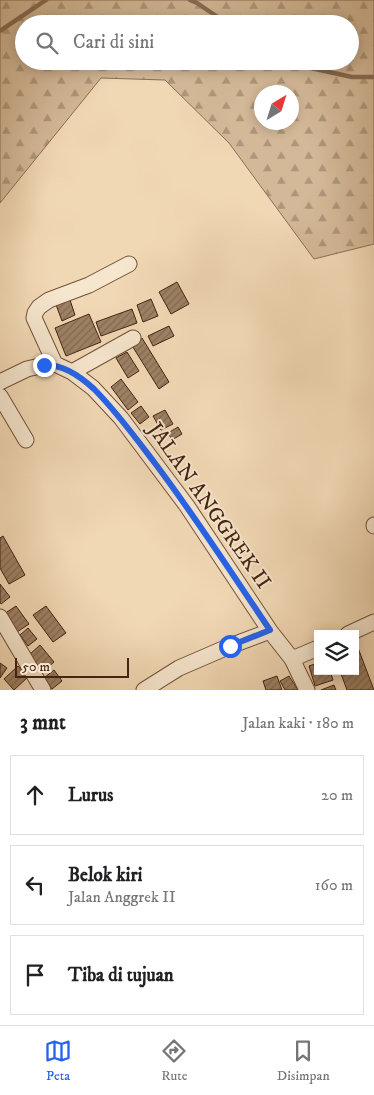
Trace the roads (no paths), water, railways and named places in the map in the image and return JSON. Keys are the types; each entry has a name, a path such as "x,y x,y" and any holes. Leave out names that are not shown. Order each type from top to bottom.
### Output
{"street":[{"path":"0,382 27,370 54,364 34,318 39,307 49,300 89,285 128,264"},
{"path":"72,372 132,338"},
{"name":"JALAN ANGGREK II","path":"54,364 72,372 93,388 121,418 187,506 270,630 292,659 307,690"},
{"path":"0,396 26,440"},
{"path":"0,617 43,690"},
{"path":"357,630 374,622"},
{"path":"144,690 179,668 270,630"},
{"path":"292,659 314,650"}],"waterway":[{"path":"24,15 46,0"},
{"path":"190,0 215,15"},
{"path":"0,31 15,21"},
{"path":"320,70 352,77 374,77"}]}
